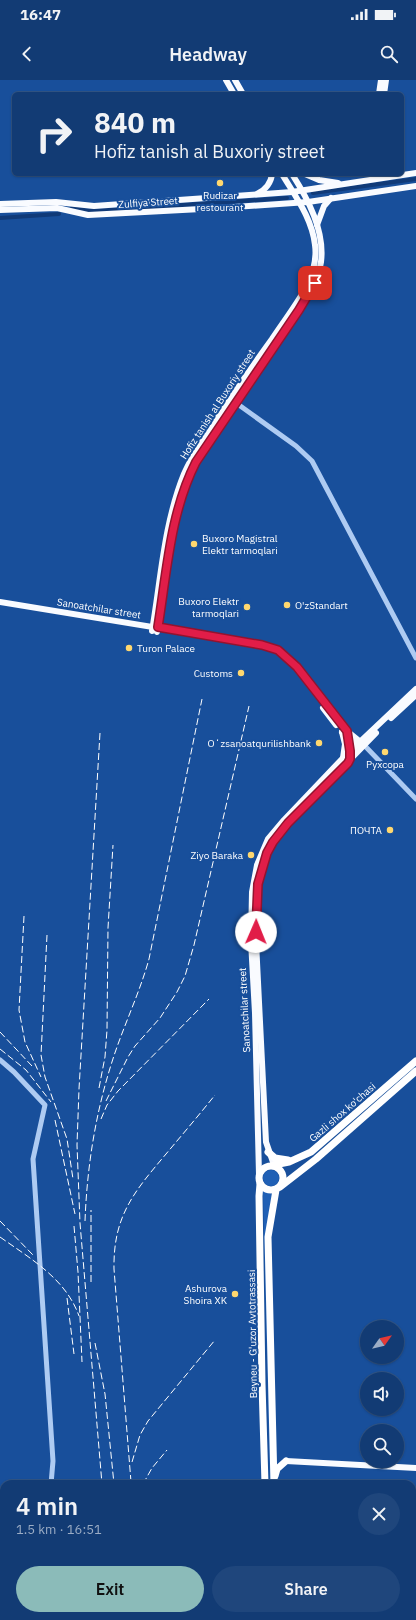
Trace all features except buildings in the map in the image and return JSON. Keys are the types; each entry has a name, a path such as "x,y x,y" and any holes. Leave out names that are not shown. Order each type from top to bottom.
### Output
{"highway":[{"name":"Gazli shox ko'chasi","path":"274,1165 294,1160 311,1152 416,1061"},
{"name":"Gazli shox ko'chasi","path":"278,1188 316,1159 416,1071"},
{"path":"268,1152 275,1158 282,1160 294,1160"},
{"path":"274,1480 269,1225 278,1188 283,1179 283,1174 274,1165 264,1168 259,1175 260,1184 267,1190 278,1188"},
{"name":"Beyneu - G'uzor Avtotrassasi","path":"260,1184 262,1384 265,1480"},
{"path":"269,1257 275,1264"},
{"path":"273,1450 276,1456 286,1461 277,1469 274,1480"}],"main road":[{"path":"226,80 233,92"},
{"path":"379,92 381,80"},
{"path":"384,92 386,80"},
{"path":"230,86 236,81 242,92"},
{"name":"Zulfiya Street","path":"404,174 416,173"},
{"path":"257,195 269,184 271,176"},
{"name":"Hofiz tanish al Buxoriy street","path":"155,629 174,522 182,491 196,462 232,400 294,306 311,276 316,257 315,244 310,223 283,176"},
{"name":"Hofiz tanish al Buxoriy street","path":"232,400 299,310 315,283 321,262 321,250 317,225 303,191 293,176"},
{"path":"309,176 319,180 344,184"},
{"name":"Zulfiya Street","path":"0,204 56,202 94,206 257,195 303,191 383,176"},
{"name":"Zulfiya Street","path":"0,210 57,208 88,215 299,203 416,186"},
{"path":"317,225 324,206 331,198"},
{"name":"Sanoatchilar street","path":"0,602 275,652 294,669 349,738 360,744"},
{"name":"Sanoatchilar street","path":"0,605 155,629"},
{"path":"360,744 416,689"},
{"path":"360,744 416,695"},
{"path":"343,758 345,732"},
{"name":"Sanoatchilar street","path":"345,732 360,744"},
{"path":"348,763 350,759 349,738"},
{"name":"Sanoatchilar street","path":"258,1012 251,941 252,892 257,865 268,839 343,758 360,744"},
{"name":"Sanoatchilar street","path":"259,1175 256,921 258,884 267,853 273,842 288,823 348,763 360,744"},
{"path":"258,1012 266,1142 268,1152 274,1165"},
{"path":"286,1461 416,1468"}],"street":[{"path":"232,400 296,446 312,461 416,658"},
{"path":"360,744 416,799"},
{"path":"0,1060 14,1072 45,1105 33,1159 52,1461 51,1480"}],"shaded area":[{"path":"268,1170 274,1170 279,1175 277,1184 274,1186 268,1186 263,1181 263,1175"},
{"path":"263,1191 272,1194 266,1230 272,1480 270,1480"}],"waterway":[{"path":"313,193 416,179"},
{"path":"72,208 89,211 287,198"},
{"path":"0,218 59,214"}],"railway":[{"path":"85,1221 90,1162 100,1103 115,1052 149,959 202,699"},
{"path":"106,1101 128,1057 135,1046 160,1018 177,992 185,976 194,945 249,706"},
{"path":"100,733 77,1145 80,1223 102,1480"},
{"path":"99,1088 105,1057 107,1030 108,928 113,845"},
{"path":"24,916 19,1010 25,1042 41,1077"},
{"path":"47,935 41,1055 45,1077 67,1139 73,1179"},
{"path":"101,1119 107,1105 118,1091 209,999"},
{"path":"0,1032 32,1066"},
{"path":"0,1049 26,1070 51,1102"},
{"path":"131,1480 114,1269 117,1234 122,1219 135,1193 215,1095"},
{"path":"55,1120 75,1214"},
{"path":"91,1210 91,1282"},
{"path":"0,1221 33,1255"},
{"path":"74,1226 78,1272 82,1362"},
{"path":"0,1237 46,1271 66,1291 79,1316"},
{"path":"67,1298 74,1354"},
{"path":"132,1462 140,1435 148,1421 215,1340"},
{"path":"95,1343 105,1394 114,1480"},
{"path":"145,1480 152,1468 167,1450"}],"place":[{"name":"Rudizar restourant","path":"220,183"},
{"name":"Buxoro Magistral Elektr tarmoqlari","path":"194,544"},
{"name":"O'zStandart","path":"287,605"},
{"name":"Buxoro Elektr tarmoqlari","path":"247,607"},
{"name":"Turon Palace","path":"129,648"},
{"name":"Customs","path":"241,673"},
{"name":"Oʻzsanoatqurilishbank","path":"319,743"},
{"name":"Рухсора","path":"385,752"},
{"name":"ПОЧТА","path":"390,830"},
{"name":"Ziyo Baraka","path":"251,855"},
{"name":"Ashurova Shoira XK","path":"235,1294"}],"route":[{"path":"256,932 258,884 267,853 273,842 288,823 348,763 350,759 350,751 347,731 297,667 278,650 262,645 158,627 174,522 182,491 188,476 235,402 299,310 315,283"}]}
